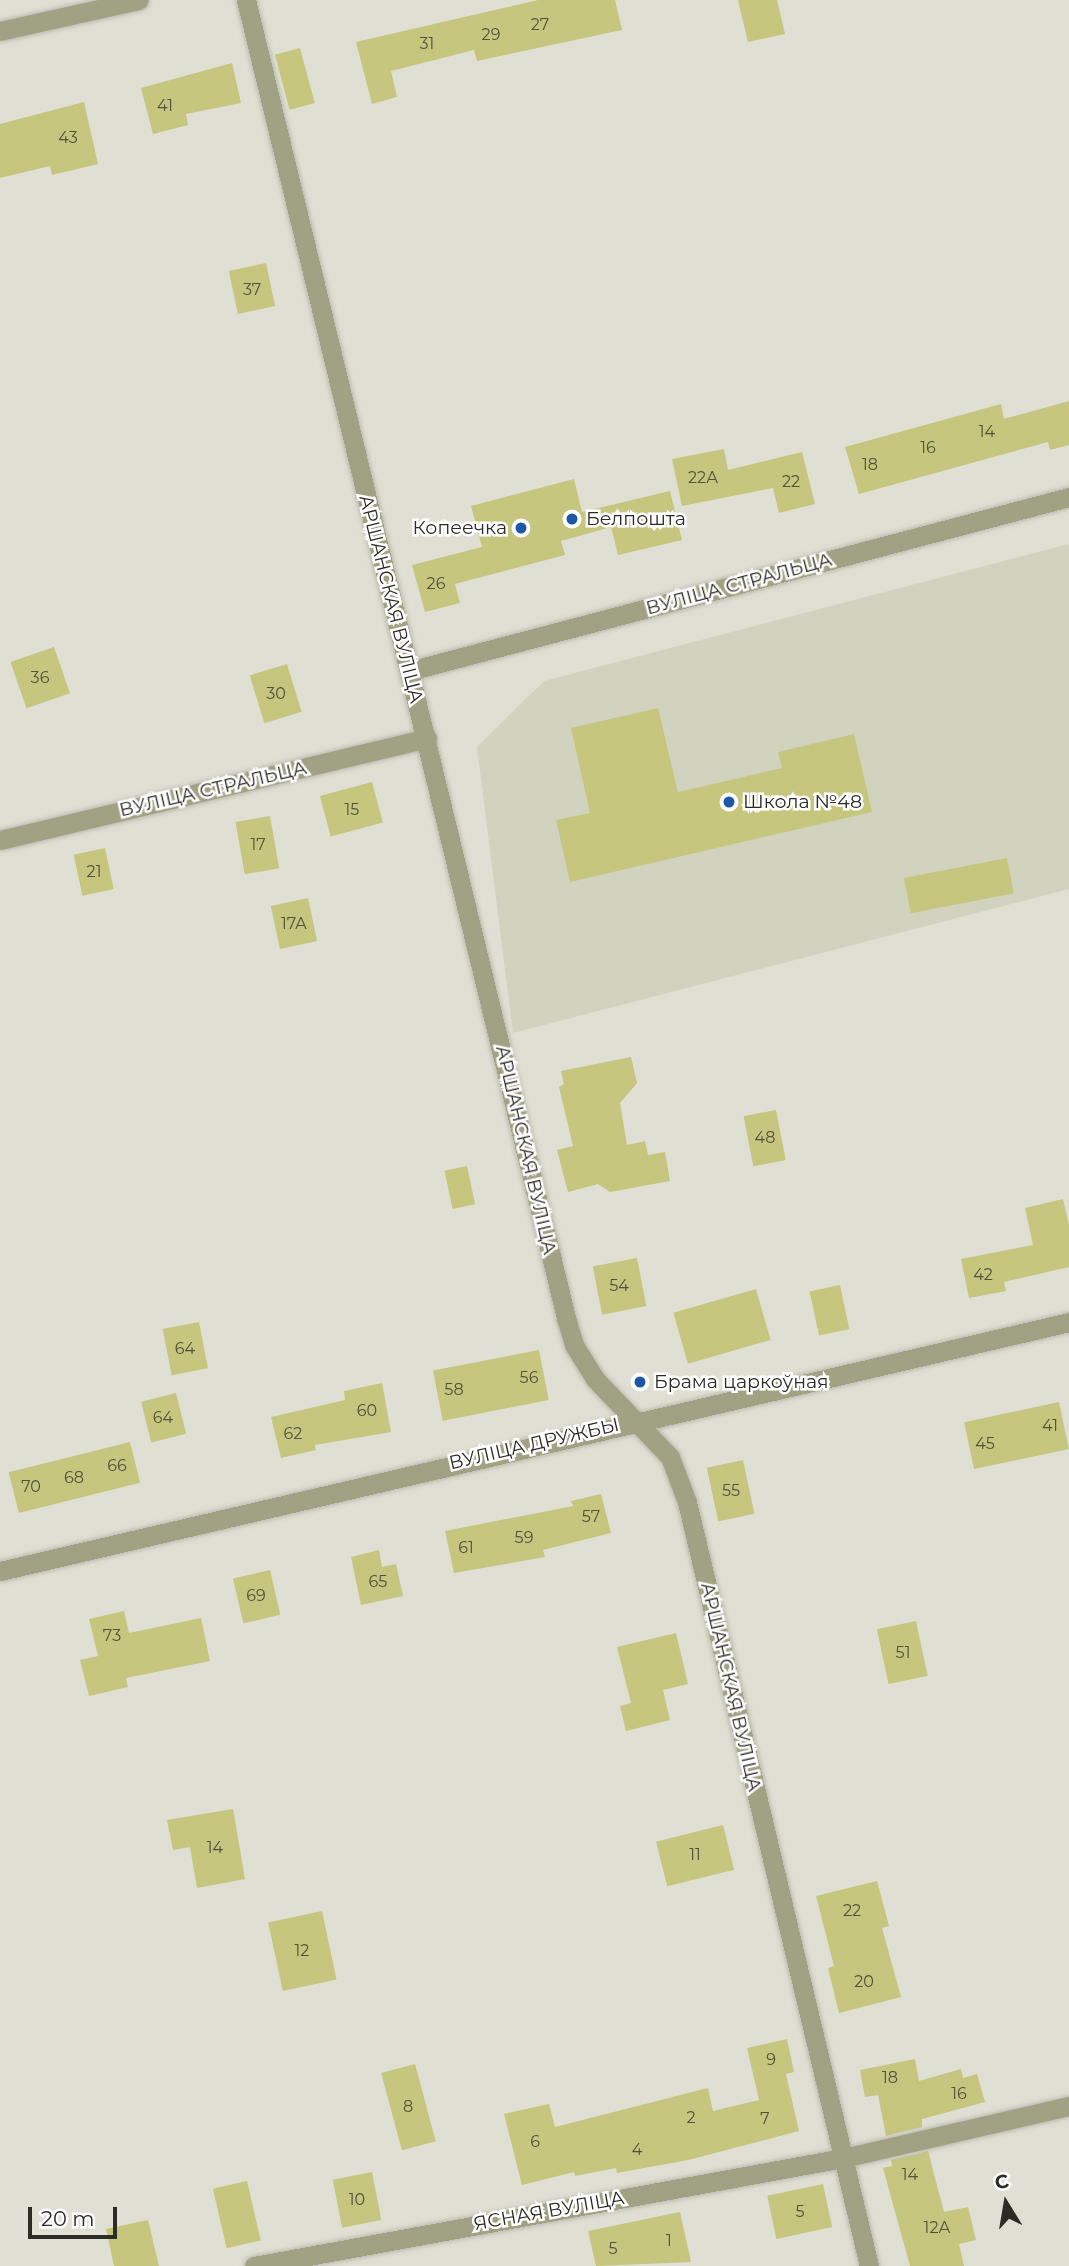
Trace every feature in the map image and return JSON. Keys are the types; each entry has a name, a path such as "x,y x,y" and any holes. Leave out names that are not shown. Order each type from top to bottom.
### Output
{"street":[{"path":"0,31 139,0"},
{"name":"АРШАНСКАЯ ВУЛІЦА","path":"246,0 574,1345 595,1379 632,1421 670,1457 687,1502 869,2266"},
{"name":"ВУЛІЦА СТРАЛЬЦА","path":"409,671 1069,498"},
{"name":"ВУЛІЦА СТРАЛЬЦА","path":"0,840 426,738"},
{"name":"ВУЛІЦА ДРУЖБЫ","path":"0,1572 632,1421 1069,1322"},
{"name":"ЯСНАЯ ВУЛІЦА","path":"254,2266 843,2158 1069,2106"}],"shaded area":[{"path":"1069,544 1069,889 513,1033 477,747 544,681"}],"building":[{"path":"538,0 615,0 622,30 477,61 474,50 391,71 397,97 372,104 356,42"},
{"path":"738,0 777,0 785,34 748,42"},
{"path":"300,48 315,103 290,110 275,55"},
{"path":"232,63 241,103 186,114 188,125 153,134 141,88"},
{"path":"84,102 98,164 52,175 50,166 0,178 0,124"},
{"path":"266,263 275,306 238,314 229,271"},
{"path":"1069,401 1069,445 1050,450 1048,442 859,494 845,447 1001,404 1004,419"},
{"path":"724,449 728,470 802,452 815,504 779,513 773,488 682,506 672,459"},
{"path":"574,479 582,512 670,491 682,540 618,555 611,527 561,541 565,555 455,584 460,603 425,612 412,565 482,547 471,506"},
{"path":"54,647 70,693 26,708 11,662"},
{"path":"287,664 302,712 264,723 250,675"},
{"name":"Школа №48","path":"658,708 678,792 782,768 778,752 854,734 872,812 570,882 556,820 590,813 571,728"},
{"path":"372,782 383,823 331,837 320,796"},
{"path":"270,816 279,868 245,874 236,822"},
{"path":"105,848 114,889 82,896 74,855"},
{"path":"1007,858 1014,893 911,913 904,878"},
{"path":"308,898 317,941 280,949 271,906"},
{"path":"631,1057 637,1083 620,1103 627,1145 645,1141 648,1155 665,1152 670,1181 610,1192 598,1184 568,1192 557,1150 573,1146 559,1087 564,1084 561,1071"},
{"path":"776,1110 786,1160 753,1166 744,1116"},
{"path":"467,1166 475,1204 453,1209 445,1171"},
{"path":"1063,1199 1069,1225 1069,1267 1004,1282 1006,1291 969,1298 961,1259 1033,1245 1025,1208"},
{"path":"637,1258 646,1306 602,1315 593,1267"},
{"path":"840,1285 849,1329 819,1335 810,1291"},
{"path":"756,1289 771,1340 688,1364 673,1313"},
{"path":"199,1322 208,1368 172,1375 163,1329"},
{"path":"539,1350 549,1400 443,1421 433,1371"},
{"path":"382,1383 391,1432 315,1445 316,1450 281,1458 271,1417 345,1400 344,1391"},
{"path":"176,1393 186,1434 151,1442 141,1402"},
{"path":"1059,1402 1069,1449 974,1469 964,1422"},
{"path":"130,1442 140,1483 19,1513 9,1472"},
{"path":"743,1460 754,1514 718,1521 707,1468"},
{"path":"601,1494 611,1533 543,1550 545,1557 454,1573 445,1531 573,1506 571,1501"},
{"path":"379,1550 382,1567 396,1564 403,1596 361,1605 351,1557"},
{"path":"270,1570 280,1615 243,1623 233,1579"},
{"path":"124,1611 129,1633 201,1618 210,1661 126,1678 128,1687 89,1696 80,1660 98,1656 89,1619"},
{"path":"916,1621 928,1676 889,1684 877,1629"},
{"path":"676,1633 688,1684 663,1690 670,1720 626,1731 620,1706 631,1703 617,1647"},
{"path":"233,1809 245,1879 197,1888 190,1847 173,1850 167,1820"},
{"path":"723,1825 734,1870 667,1886 656,1842"},
{"path":"877,1881 889,1926 882,1928 901,1997 839,2013 828,1968 834,1966 816,1896"},
{"path":"322,1911 337,1979 283,1991 268,1922"},
{"path":"787,2039 794,2072 786,2074 799,2131 688,2160 617,2173 616,2168 575,2176 574,2172 522,2185 504,2114 549,2104 555,2127 708,2088 713,2111 759,2100 747,2048"},
{"path":"915,2059 919,2081 961,2069 963,2078 977,2074 985,2102 922,2119 922,2127 886,2136 878,2095 865,2097 860,2070"},
{"path":"415,2064 436,2141 402,2150 381,2073"},
{"path":"928,2151 944,2212 968,2207 976,2240 959,2244 964,2266 910,2266 883,2168 892,2166 891,2160"},
{"path":"372,2172 381,2220 342,2228 333,2180"},
{"path":"247,2181 261,2240 227,2248 213,2189"},
{"path":"823,2184 832,2227 776,2239 767,2196"},
{"path":"680,2212 691,2262 596,2266 588,2231"},
{"path":"148,2220 159,2266 114,2266 106,2229"}],"place":[{"name":"Белпошта","path":"572,519"},
{"name":"Копеечка","path":"521,528"},
{"name":"Школа №48","path":"729,802"},
{"name":"Брама царкоўная","path":"640,1382"}]}
